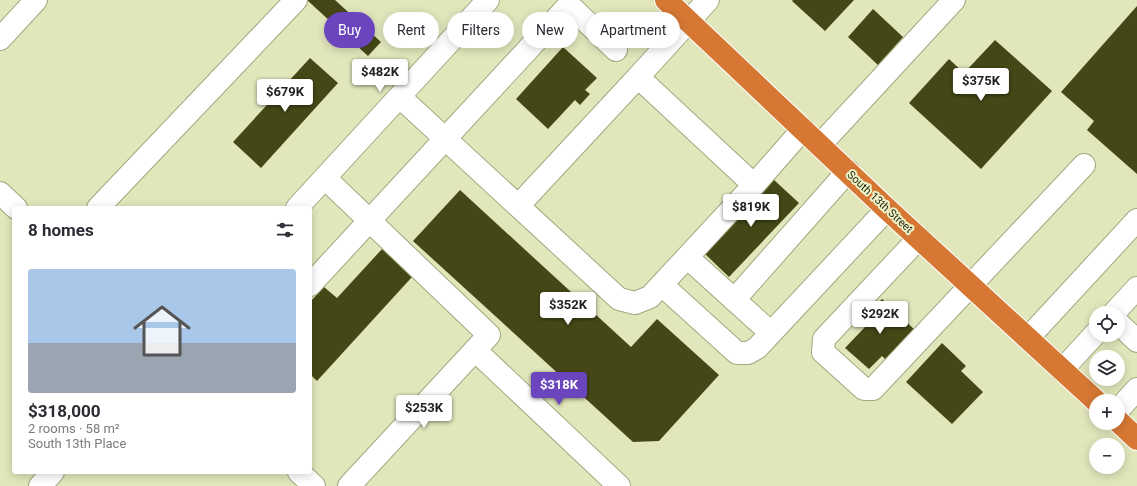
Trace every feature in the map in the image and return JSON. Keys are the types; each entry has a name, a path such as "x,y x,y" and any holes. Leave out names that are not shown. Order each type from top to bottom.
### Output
{"highway":[{"name":"South 13th Street","path":"666,0 919,238 1089,395"},
{"path":"1125,428 1137,439"}],"street":[{"path":"0,39 36,0"},
{"path":"100,206 296,0"},
{"path":"299,206 488,0"},
{"path":"518,206 708,0"},
{"path":"820,145 954,0"},
{"path":"312,283 568,6 616,50"},
{"path":"638,77 754,185"},
{"path":"400,97 619,299 635,303 650,297 662,285 803,129"},
{"path":"919,238 824,339 823,352 864,389 874,389 1084,165"},
{"path":"734,300 848,171"},
{"path":"325,178 489,335 349,486"},
{"path":"0,193 14,206"},
{"path":"662,285 737,353 748,353 757,348 887,208"},
{"path":"1028,338 1137,220"},
{"path":"687,257 771,333"},
{"path":"1120,306 1137,288"},
{"path":"1125,330 1137,341"},
{"path":"1062,370 1089,341"},
{"path":"475,350 619,486"},
{"path":"1125,402 1137,389"},
{"path":"40,486 51,474"},
{"path":"301,474 314,486"}],"building":[{"path":"307,0 335,0 348,12 324,12 324,16"},
{"path":"854,0 825,31 792,1"},
{"path":"1137,6 1137,174 1087,130 1094,121 1061,92"},
{"path":"873,9 903,37 878,65 848,37"},
{"path":"375,37 381,42 368,56 359,48 375,48"},
{"path":"995,40 1052,91 981,169 909,103 949,59 964,73"},
{"path":"562,48 564,48 597,78 585,90 590,94 580,105 575,100 548,129 516,99"},
{"path":"310,58 338,83 261,168 233,142"},
{"path":"773,179 799,203 729,277 704,253"},
{"path":"460,190 631,347 657,319 719,375 659,441 633,442 413,241"},
{"path":"382,249 412,277 317,381 312,376 312,300 324,287 337,298"},
{"path":"882,299 916,331 887,361 882,356 869,369 845,348 865,327 860,322"},
{"path":"942,343 966,366 961,371 983,392 952,424 906,382"}]}
